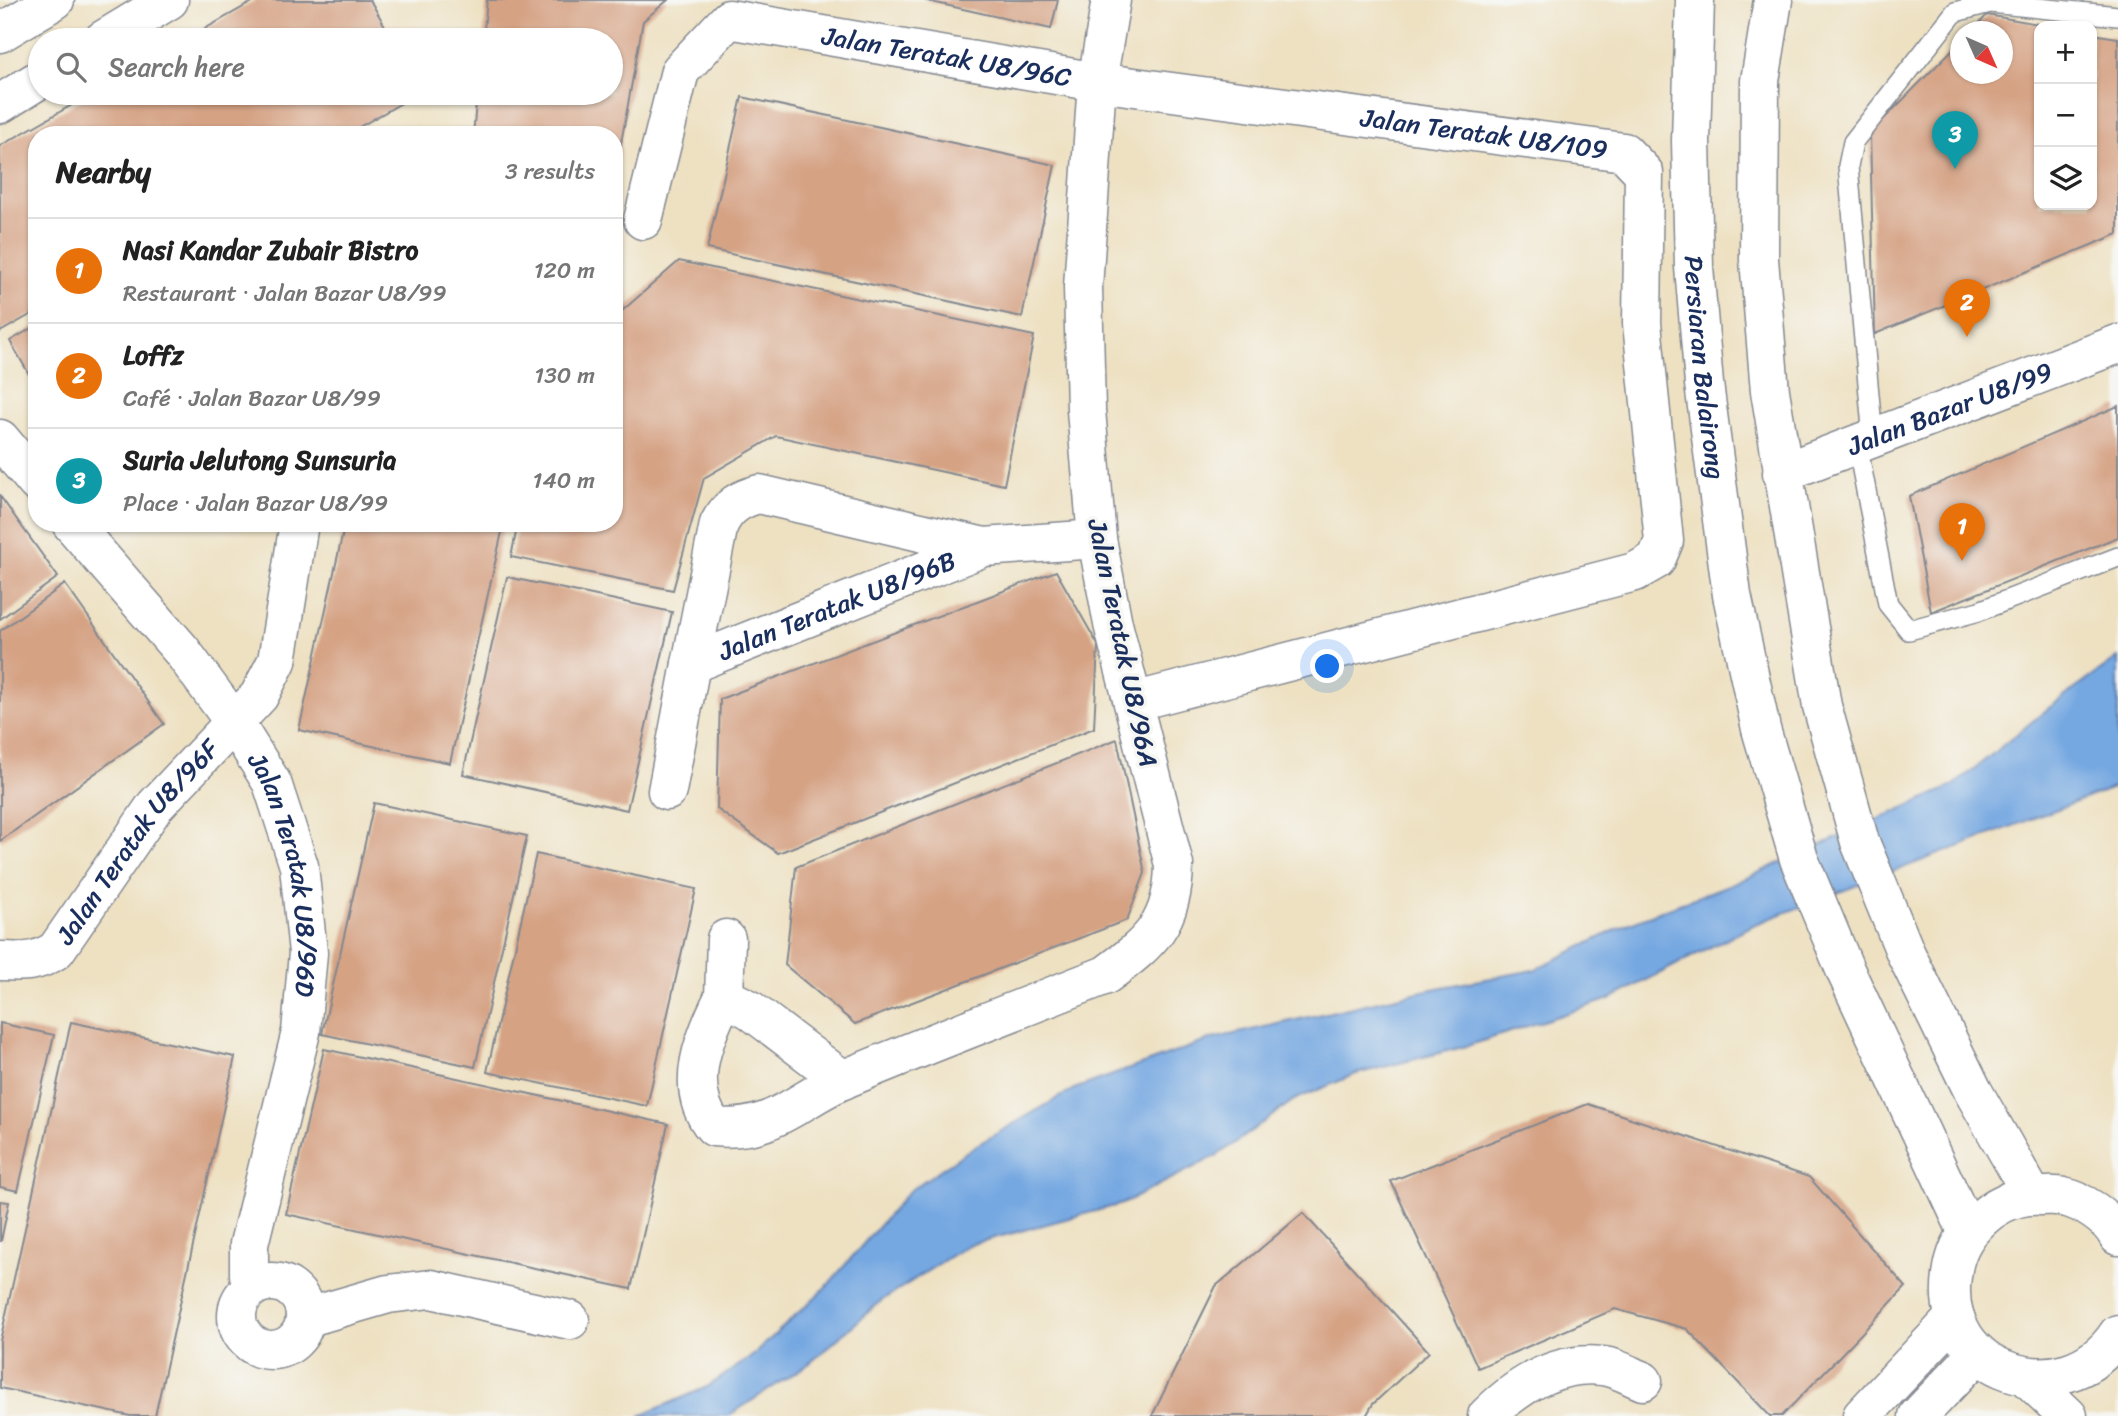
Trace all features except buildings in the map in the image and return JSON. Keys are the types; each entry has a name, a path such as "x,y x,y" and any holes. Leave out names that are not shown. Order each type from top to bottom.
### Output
{"street":[{"path":"0,33 55,0"},
{"path":"123,28 169,0"},
{"name":"Jalan Teratak U8/96A","path":"726,939 724,997 712,1020 699,1061 697,1087 700,1106 714,1127 734,1129 750,1127 791,1110 843,1080 1106,975 1140,950 1165,917 1173,890 1174,865 1113,624 1097,539 1086,410 1083,287 1097,82 1111,0"},
{"name":"Persiaran Balairong","path":"1695,0 1692,191 1694,267 1703,371 1732,595 1761,729 1799,859 1846,972 1968,1233"},
{"path":"1773,0 1760,81 1759,259 1770,391 1822,706 1860,842 1906,954 1984,1112 2032,1195"},
{"name":"Jalan Teratak U8/96C","path":"643,220 680,71 729,19 1097,82"},
{"name":"Jalan Teratak U8/109","path":"1097,82 1623,152 1644,173 1642,323 1664,541 1656,560 1635,572 1133,702"},
{"path":"0,104 28,86"},
{"name":"Jalan Bazar U8/99","path":"1782,473 2118,344"},
{"path":"0,439 28,472"},
{"name":"Jalan Teratak U8/96B","path":"667,791 719,524 732,505 743,498 759,494 984,547 1097,539"},
{"name":"Jalan Teratak U8/96D","path":"81,532 182,651 234,722 272,783 299,866 308,953 300,1032 249,1244 249,1275 254,1286"},
{"name":"Jalan Teratak U8/96F","path":"0,961 30,962 44,959 56,950 155,806 259,696 277,661 298,532"},
{"name":"Jalan Teratak U8/96B","path":"691,664 984,547"},
{"path":"724,997 749,1009 843,1080"},
{"path":"2109,1218 2064,1197 2032,1195 2007,1201 1985,1214 1968,1233 1954,1258 1950,1287 1955,1317 1964,1336 1978,1353 2000,1368 2026,1376 2056,1377 2084,1367 2115,1348"},
{"path":"265,1282 289,1287 304,1305 303,1329 289,1346 267,1351 256,1348 240,1332 236,1312 239,1302 254,1286 265,1282"},
{"path":"305,1318 388,1294 431,1289 570,1320"},
{"path":"1862,1416 1955,1317"},
{"path":"1918,1416 1978,1353"},
{"path":"1487,1416 1528,1382 1569,1366 1604,1366 1643,1381"},
{"path":"2026,1376 2068,1416"}],"lane":[{"path":"2118,16 1990,3 1955,12 1853,142 1848,166 1865,441 1888,604 1909,630 1979,611 2118,557"}],"water":[{"path":"2118,658 2118,786 1753,925 1610,999 1467,1046 1356,1074 1294,1100 1218,1155 1122,1204 968,1245 881,1301 810,1363 728,1416 640,1416 707,1387 751,1357 827,1286 909,1191 975,1146 1074,1089 1212,1039 1432,989 1534,970 1630,923 1749,877 1953,786 2050,707"}],"place":[{"name":"Suria Jelutong Sunsuria","path":"1955,169"},
{"name":"Loffz","path":"1967,337"},
{"name":"Nasi Kandar Zubair Bistro","path":"1962,561"}]}
